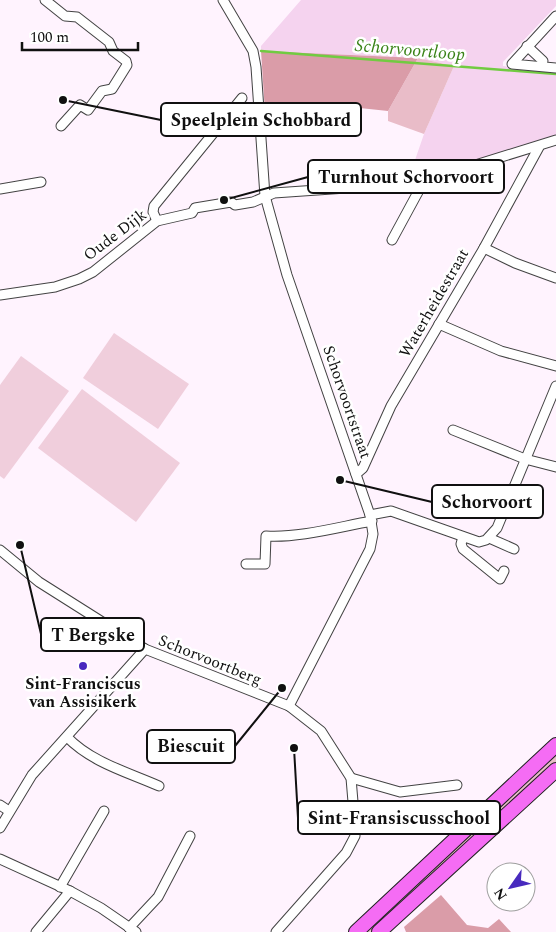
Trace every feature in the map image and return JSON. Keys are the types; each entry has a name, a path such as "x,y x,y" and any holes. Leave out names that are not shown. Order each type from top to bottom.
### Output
{"main road":[{"path":"356,932 556,745"},
{"path":"380,932 556,770"}],"street":[{"path":"45,0 65,16 77,17 109,42 113,51 126,61 127,65 112,89 102,91 88,110 80,105 61,126"},
{"name":"Schorvoortstraat","path":"222,0 253,50 256,66 265,196 287,275 371,518 373,534 370,549 289,706"},
{"path":"556,16 512,64 556,68"},
{"path":"527,46 543,61"},
{"path":"157,221 153,212 154,206 242,98"},
{"name":"Oude Dijk","path":"0,295 55,287 79,279 93,272 157,221 192,213 195,208 231,202 235,205 253,202 274,193 424,181 539,147 556,140"},
{"name":"Waterheidestraat","path":"356,474 363,468 391,406 484,248 539,147"},
{"path":"392,240 424,181"},
{"path":"0,189 41,182"},
{"path":"484,248 515,263 556,278"},
{"path":"439,324 500,351 556,366"},
{"path":"246,564 265,564 266,536 309,532 371,518 391,510 463,538 479,542 488,539 497,528 556,386"},
{"path":"453,430 525,460 556,467"},
{"path":"463,538 461,544 463,549 500,579 504,571"},
{"path":"488,539 514,549"},
{"name":"Schorvoortberg","path":"0,550 39,582 145,649 278,704 289,706"},
{"path":"0,828 32,775 145,649"},
{"path":"276,932 351,844 355,826 351,778 321,730 289,706"},
{"path":"67,737 77,747 94,757 159,786"},
{"path":"351,778 400,792 457,785"},
{"path":"0,805 9,811"},
{"path":"60,886 104,811"},
{"path":"0,859 70,891 101,908 132,930 158,897 190,836"},
{"path":"36,932 70,891"}],"shaded area":[{"path":"301,0 556,0 556,6 503,62 503,66 556,71 556,135 531,146 414,178 414,163 424,134 454,66 418,58 261,51 261,46"},
{"path":"261,51 418,58 388,111 341,106 340,130 266,127"},
{"path":"418,58 454,66 424,134 388,121 388,111"},
{"path":"114,333 189,384 158,429 83,378"},
{"path":"21,356 69,391 4,479 0,476 0,385"},
{"path":"82,389 180,463 136,522 38,448"},
{"path":"556,752 556,762 373,932 362,932"},
{"path":"441,895 467,925 488,928 499,919 511,932 406,932 404,927"}],"waterway":[{"name":"Schorvoortloop","path":"261,51 556,74"}],"place":[{"name":"Speelplein Schobbard","path":"63,100"},
{"name":"Turnhout Schorvoort","path":"224,200"},
{"name":"Schorvoort","path":"340,480"},
{"name":"T Bergske","path":"20,545"},
{"name":"Sint-Franciscus van Assisikerk","path":"83,666"},
{"name":"Biescuit","path":"282,688"},
{"name":"Sint-Fransiscusschool","path":"294,748"}]}
